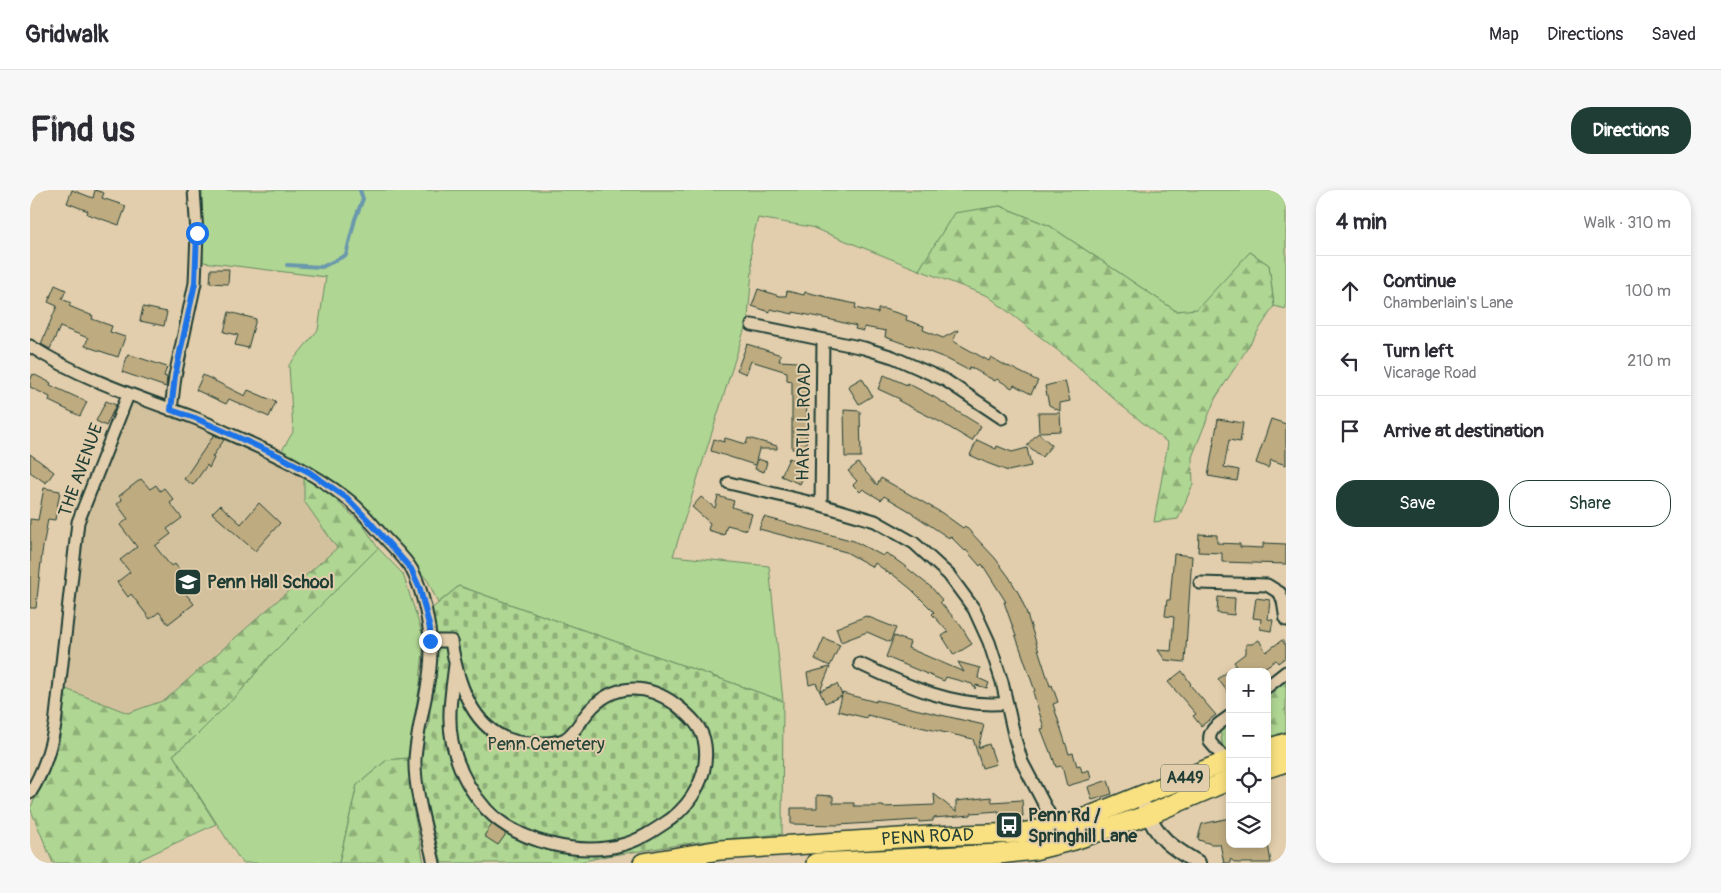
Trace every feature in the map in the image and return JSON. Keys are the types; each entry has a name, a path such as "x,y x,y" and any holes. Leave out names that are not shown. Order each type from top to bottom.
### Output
{"highway":[{"path":"1271,748 1286,743"},
{"path":"1271,767 1286,762"},
{"name":"PENN ROAD","path":"643,863 720,850 930,836 1021,833 1070,824 1140,796 1226,768"},
{"name":"PENN ROAD","path":"816,863 999,854 1034,850 1074,840 1148,814 1226,769"}],"street":[{"path":"171,410 175,376 195,283 197,233 194,190"},
{"path":"752,325 864,348 919,367 952,384 1002,418"},
{"name":"HARTILL ROAD","path":"821,505 823,340"},
{"path":"30,346 84,377 128,395 195,418 279,456 309,472 347,498 411,569 420,589 430,629 429,675 415,760 419,795 434,863"},
{"name":"THE AVENUE","path":"30,792 39,779 48,756 55,725 78,522 128,395"},
{"path":"729,483 821,505 875,521 896,532 932,558 950,575 974,609 996,660 1014,739 1022,762 1056,827"},
{"path":"1200,583 1267,585 1280,593 1286,620"},
{"path":"430,641 451,641 455,665 466,700 474,712 493,731 504,738 516,742 541,744 564,740 571,734 588,711 599,701 614,692 628,688 645,690 671,701 685,712 703,735 705,767 695,793 676,814 645,836 626,844 602,849 556,846 504,824 482,804 464,778 457,759 449,720 455,665"},
{"path":"860,664 904,683 957,700 982,704 1007,703"},
{"path":"1271,684 1286,672"},
{"path":"1226,719 1210,730 1209,737 1210,742 1226,763"},
{"path":"1140,796 1157,832 1173,848 1198,863"}],"shaded area":[{"name":"Penn Hall School","path":"131,401 208,428 284,463 323,488 363,525 165,700 128,713 66,689 82,540 88,516"}],"green space":[{"path":"202,190 1286,190 1286,309 1274,306 1269,265 1250,252 1197,310 1176,311 1050,226 1000,206 954,214 919,270 811,227 758,218 751,245 752,271 748,318 673,556 769,566 783,701 459,586 438,603 428,581 373,515 349,492 281,452 293,432 289,365 318,330 326,277 203,262"},
{"path":"1000,206 1050,226 1176,311 1197,309 1250,252 1269,265 1274,306 1215,399 1192,457 1193,484 1178,519 1154,522 1168,443 1122,406 1075,364 988,296 919,270 954,213"},
{"path":"304,476 323,488 363,525 378,548 269,657 240,692 196,736 173,755 216,824 133,863 53,863 30,808 45,781 59,745 66,689 128,713 165,700 337,548 304,501"},
{"path":"378,548 403,574 424,639 420,683 408,758 387,760 357,785 339,863 242,863 173,755 196,736 240,692 269,657"},
{"name":"Penn Cemetery","path":"459,586 783,701 782,834 698,842 607,856 575,863 442,863 422,786 419,759 423,737 429,725 432,684 429,611"},
{"path":"1286,681 1286,731 1271,737 1271,713 1271,691"},
{"path":"1226,725 1226,755 1224,756 1220,729"},
{"path":"408,758 413,808 424,863 339,863 357,785 387,760"}],"building":[{"path":"72,190 93,198 95,190 104,193 102,198 126,206 119,225 87,214 88,211 67,203"},
{"path":"211,269 229,269 228,284 210,283"},
{"path":"55,285 66,290 62,299 71,303 69,306 93,316 92,319 112,326 110,332 125,337 118,357 85,346 88,338 60,327 50,349 41,344 57,306 48,302"},
{"path":"758,289 779,296 786,296 787,291 804,295 805,292 856,304 855,308 878,313 878,309 884,309 907,316 906,320 924,326 923,330 943,338 958,330 953,341 989,361 991,357 1038,381 1031,394 1014,385 1012,388 997,379 995,381 970,367 968,370 945,358 885,337 886,331 864,327 864,331 855,329 856,326 793,312 793,314 770,309 770,312 752,306"},
{"path":"143,307 167,312 164,326 140,321"},
{"path":"229,312 256,319 248,348 235,345 238,335 224,332"},
{"path":"747,344 781,355 779,361 798,362 797,371 805,371 805,384 807,384 806,450 792,449 792,381 787,380 787,372 751,361 746,374 737,370"},
{"path":"128,354 167,367 164,376 167,377 166,387 122,372"},
{"path":"33,374 51,383 50,385 87,402 80,416 49,401 50,397 30,387"},
{"path":"203,375 245,396 248,390 276,402 269,417 229,399 226,404 196,390"},
{"path":"884,375 907,385 907,383 934,397 981,426 972,441 899,401 900,399 878,389"},
{"path":"862,378 872,396 859,404 848,386"},
{"path":"1065,381 1070,401 1060,403 1060,411 1049,405 1045,386"},
{"path":"106,401 116,405 106,426 96,421"},
{"path":"844,410 860,411 861,457 845,457"},
{"path":"1038,413 1060,413 1061,431 1039,432"},
{"path":"1218,419 1243,423 1240,442 1229,440 1224,467 1239,470 1237,481 1208,476"},
{"path":"1271,419 1286,424 1286,465 1271,460 1268,468 1256,463"},
{"path":"1038,433 1052,445 1042,457 1027,445"},
{"path":"214,435 224,440 212,457 214,458 209,468 207,465 193,485 184,479"},
{"path":"725,438 746,444 748,438 777,446 777,449 759,449 755,465 711,451 714,439 724,442"},
{"path":"977,440 996,449 997,446 1012,452 1027,448 1031,466 1008,471 970,455"},
{"path":"30,454 54,472 46,483 30,472"},
{"path":"789,458 802,463 798,472 804,475 800,484 781,476"},
{"path":"758,459 767,462 764,472 755,469"},
{"path":"858,463 877,485 881,478 942,513 963,528 965,526 995,558 1009,577 1025,608 1050,686 1052,685 1058,702 1053,704 1069,754 1073,753 1077,766 1080,765 1082,772 1089,770 1091,779 1067,786 1062,766 1056,767 1041,729 1044,728 1033,692 1035,691 1004,602 1006,602 982,564 980,566 950,536 949,538 913,513 884,496 881,500 863,489 860,492 853,485 857,481 848,471"},
{"path":"141,479 150,489 156,485 160,491 164,488 174,500 170,503 182,518 167,529 171,534 155,546 169,564 172,566 175,564 181,572 178,575 190,590 186,594 194,604 168,624 159,612 150,619 131,594 128,597 117,582 130,572 120,560 137,547 120,525 128,519 117,504 122,500 119,496"},
{"path":"44,488 60,491 55,520 48,519 36,608 30,608 30,519 38,520"},
{"path":"718,496 734,501 732,507 752,514 747,530 727,525 724,535 708,530 710,523 692,507 701,497 715,508"},
{"path":"259,503 280,523 255,551 212,513 220,505 241,524"},
{"path":"764,517 854,541 883,556 886,553 932,588 942,600 940,602 961,626 972,644 954,655 942,636 948,632 932,614 934,612 911,589 891,573 875,563 873,567 846,552 759,529"},
{"path":"1199,534 1217,535 1217,543 1240,544 1240,547 1263,548 1263,543 1286,544 1286,564 1222,562 1222,553 1198,552"},
{"path":"1174,554 1192,556 1185,662 1165,660 1158,650 1171,651 1174,617 1165,616 1167,600 1170,600"},
{"path":"1218,597 1235,598 1234,615 1217,613"},
{"path":"1256,598 1270,600 1268,619 1273,620 1271,631 1260,629 1261,619 1253,618"},
{"path":"866,616 896,628 890,642 867,632 841,642 836,628"},
{"path":"894,636 910,642 908,648 964,672 958,662 980,668 978,678 989,683 987,688 976,685 975,689 972,684 946,677 944,681 886,657"},
{"path":"824,638 840,645 830,666 815,659"},
{"path":"1259,640 1266,652 1282,640 1286,646 1286,657 1278,663 1276,660 1264,668 1232,668 1236,665 1234,662 1246,653 1246,644 1252,644"},
{"path":"830,667 820,691 837,684 842,695 842,693 876,702 876,700 984,725 978,748 989,744 996,764 982,768 973,739 867,715 867,718 838,711 842,696 825,703 816,683 809,685 807,673"},
{"path":"1182,671 1190,685 1216,715 1201,726 1193,716 1196,714 1168,682"},
{"path":"1226,673 1226,690 1218,679"},
{"path":"1108,780 1112,794 1092,800 1088,787"},
{"path":"934,794 956,812 956,801 991,797 992,802 1022,800 1023,816 999,818 999,811 933,818 933,821 919,822 919,820 838,825 791,824 791,808 817,808 817,795 833,796 833,803 854,803 854,806 883,807 935,805"},
{"path":"1226,819 1226,848 1269,848 1271,863 1236,863 1230,859 1230,863 1224,863 1220,844 1211,844 1199,840 1202,824"},
{"path":"492,824 506,834 498,845 484,836"}],"waterway":[{"path":"287,265 322,267 346,255 355,219 363,199 360,190"}],"place":[{"name":"Penn Hall School","path":"188,582"},
{"name":"Penn Rd / Springhill Lane","path":"1009,825"}],"route":[{"path":"197,233 195,283 175,376 171,410 195,418 279,456 309,472 347,498 411,569 420,589 430,629 430,641"}]}
